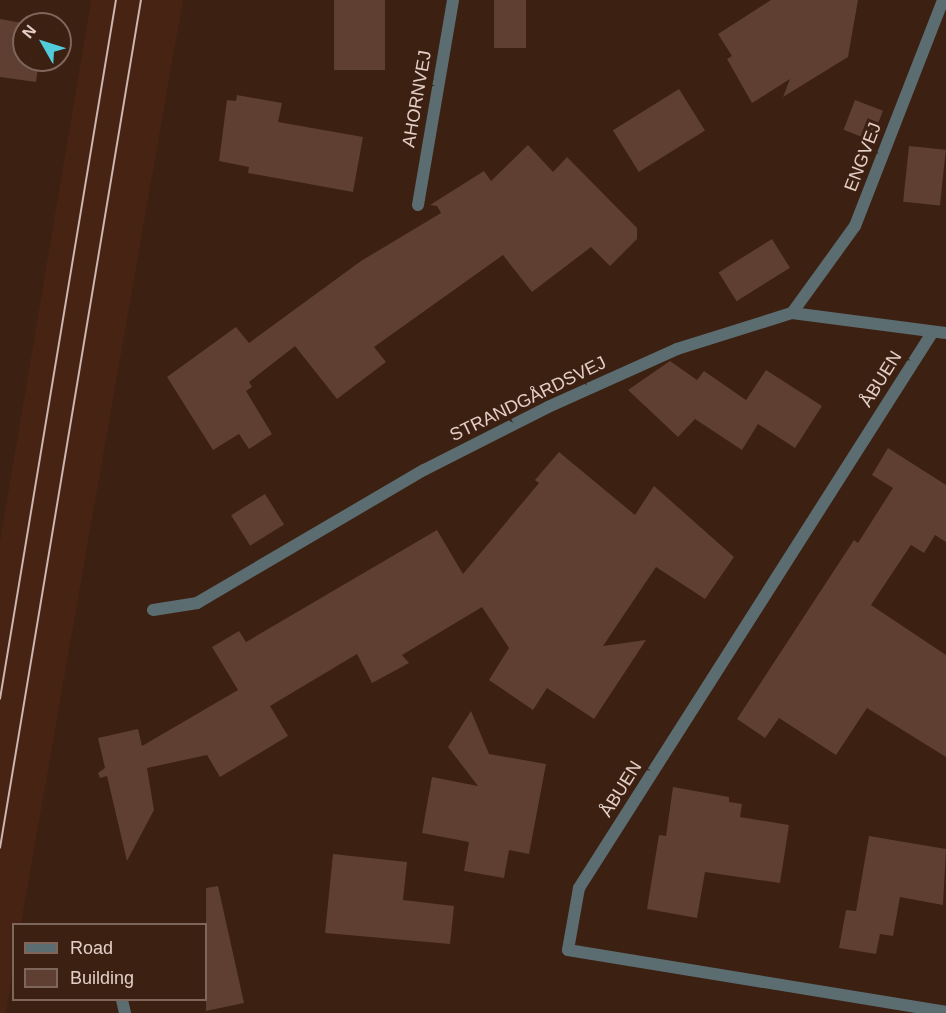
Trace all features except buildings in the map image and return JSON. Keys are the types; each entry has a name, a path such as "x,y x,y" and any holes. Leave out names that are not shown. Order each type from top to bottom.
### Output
{"street":[{"name":"AHORNVEJ","path":"418,205 453,0"},
{"name":"ENGVEJ","path":"792,314 855,226 943,0"},
{"name":"STRANDGÅRDSVEJ","path":"153,610 197,603 424,470 548,407 677,349 792,314 946,333"},
{"name":"ÅBUEN","path":"932,333 579,888 568,950 946,1012"}],"shaded area":[{"path":"91,0 183,0 21,923 12,923 12,975 6,1013 0,1013 0,542"}],"tram line":[{"path":"0,699 116,0"},
{"path":"0,848 141,0"}]}
